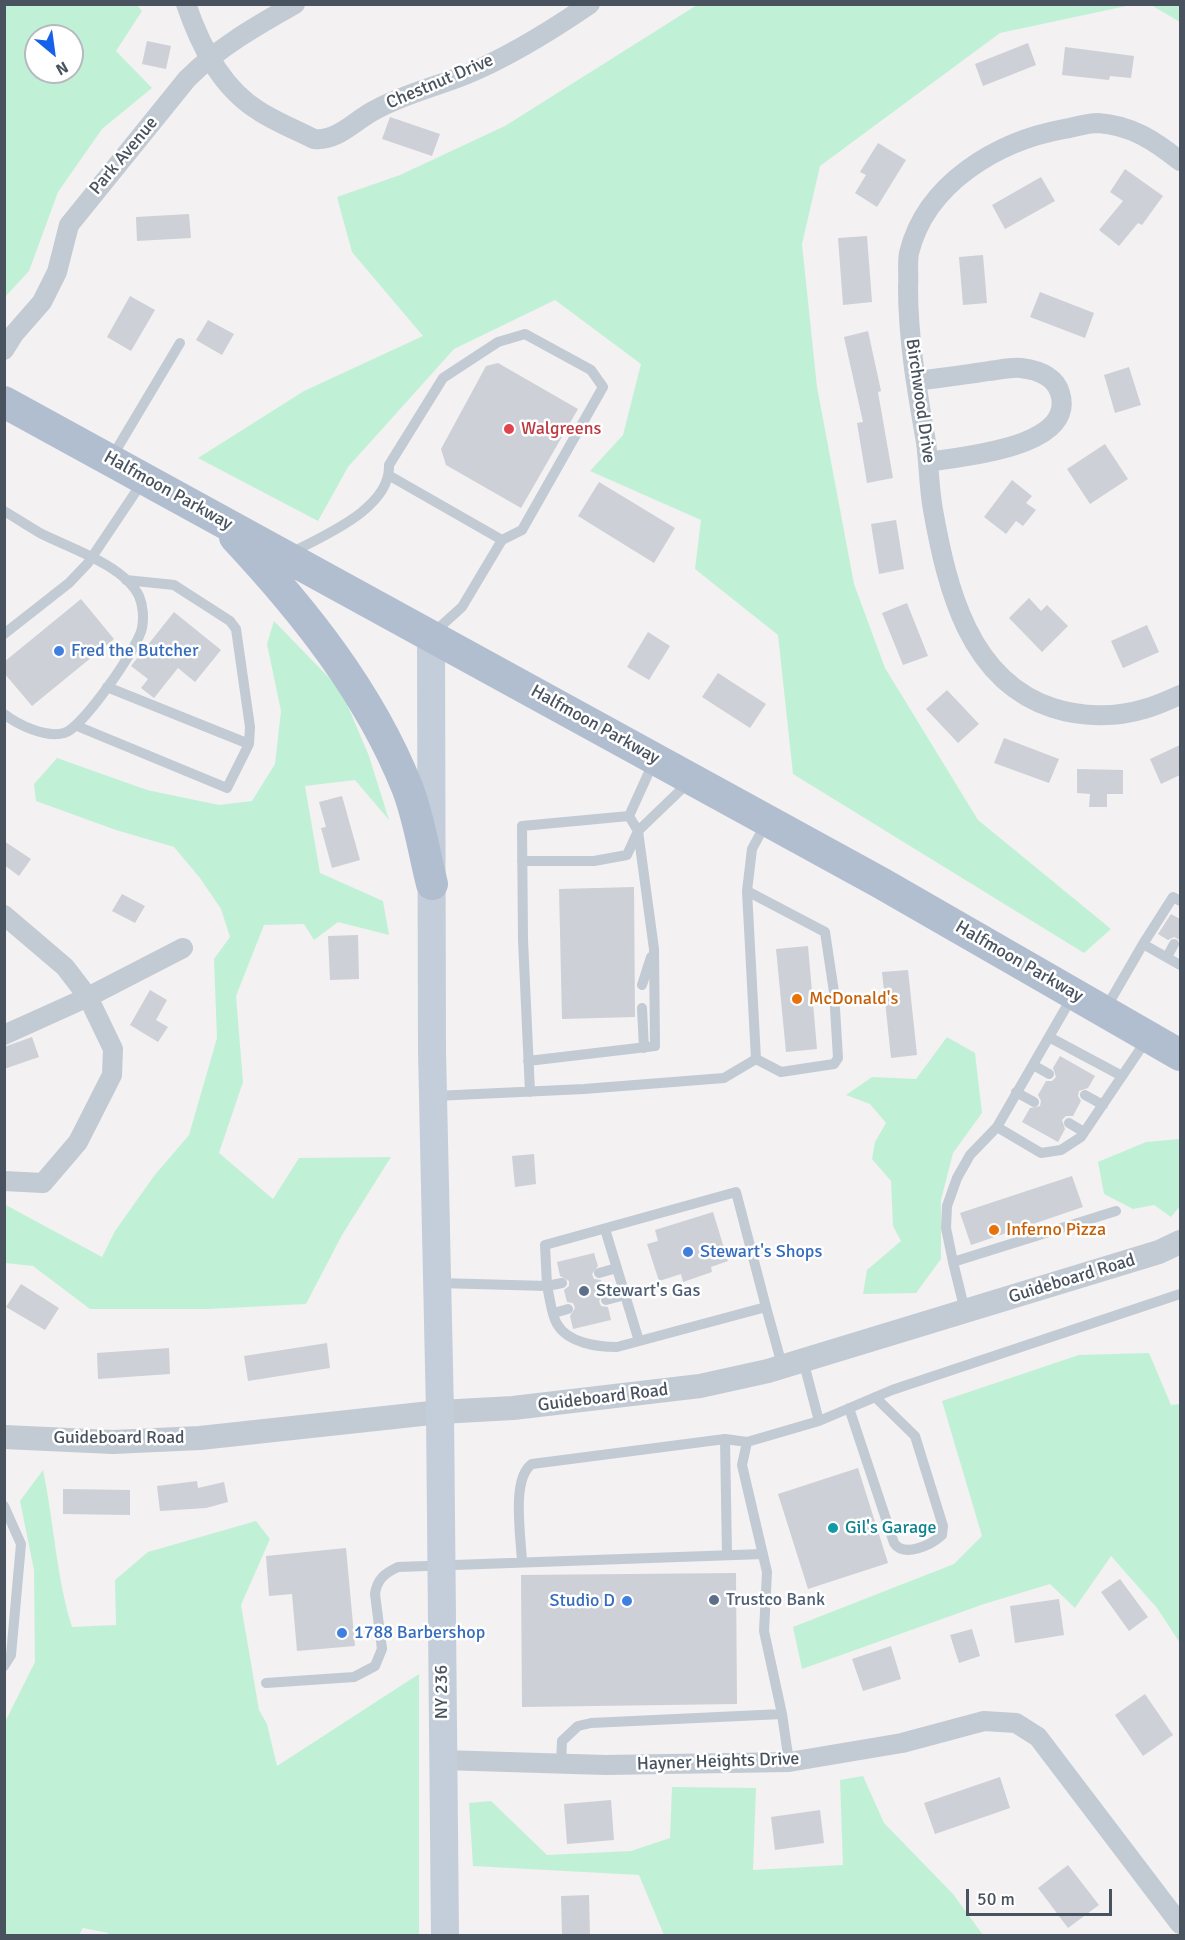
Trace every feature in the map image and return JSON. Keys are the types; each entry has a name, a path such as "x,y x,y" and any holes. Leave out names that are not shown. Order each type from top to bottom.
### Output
{"main road":[{"name":"Halfmoon Parkway","path":"4,402 768,820 1180,1055"},
{"path":"216,517 303,612 340,663 379,728 408,788 432,884"},
{"name":"NY 236","path":"431,634 433,1096 440,1412 445,1935"}],"street":[{"path":"186,4 208,58"},
{"name":"Park Avenue","path":"4,350 14,334 42,302 57,272 69,225 187,79 208,58 250,29 295,4"},
{"name":"Chestnut Drive","path":"208,58 243,99 258,111 320,140 330,138 374,110 409,94 467,74 556,27 590,4"},
{"name":"Birchwood Drive","path":"1180,161 1148,136 1097,123 1041,133 998,150 959,173 917,231 909,255 908,316 929,462 933,509 948,575 962,617 979,652 1011,688 1035,702 1075,715 1143,710 1180,695"},
{"path":"916,381 1019,368 1042,373 1053,380 1061,394 1061,409 1056,422 1045,432 1020,445 929,462"},
{"path":"4,915 65,968 88,997 113,1049 112,1075 78,1142 43,1182 4,1181"},
{"path":"4,1035 88,997 183,948"},
{"name":"Guideboard Road","path":"4,1437 113,1442 200,1438 440,1412 513,1408 700,1386 793,1363 1159,1252 1180,1242"},
{"name":"Hayner Heights Drive","path":"442,1760 561,1764 789,1762 902,1743 984,1721 1016,1723 1038,1737 1180,1924"}],"lane":[{"path":"287,556 346,523 372,504 390,476 389,465 443,378 498,342 525,334 591,370 603,387 522,530 502,540 462,607 431,634"},
{"path":"110,459 180,343"},
{"path":"390,476 502,540"},
{"path":"4,634 69,582 92,557 145,478"},
{"path":"4,511 40,533 92,557 126,580 139,595 143,607 143,627 138,641 77,726 63,734 54,734 24,726 4,714"},
{"path":"77,726 227,788 249,744 250,727 236,629 230,621 174,585 126,580"},
{"path":"107,687 249,744"},
{"path":"629,816 656,758"},
{"path":"522,861 594,861 627,855 638,831 693,779"},
{"path":"528,1061 655,1046 654,949 638,831 629,816"},
{"path":"530,1092 522,826 629,816"},
{"path":"756,1059 747,891 753,849 768,820"},
{"path":"747,891 825,932 834,992 838,1058 834,1064 781,1072 756,1059"},
{"path":"1104,1012 1173,897 1180,901"},
{"path":"1143,944 1180,964"},
{"path":"1167,957 1174,944"},
{"path":"642,986 654,949"},
{"path":"965,1311 946,1228 947,1206 957,1178 970,1155 997,1127 1074,994"},
{"path":"642,1008 644,1048"},
{"path":"1049,1037 1122,1076"},
{"path":"997,1127 1041,1153 1061,1150 1084,1132 1148,1037"},
{"path":"433,1096 530,1092 723,1078 756,1059"},
{"path":"1033,1065 1050,1074"},
{"path":"1016,1092 1034,1102"},
{"path":"1085,1095 1102,1105"},
{"path":"1069,1123 1084,1132"},
{"path":"766,1307 617,1347 600,1347 566,1334 556,1323 548,1286 545,1245 736,1192 766,1307 819,1421"},
{"path":"953,1262 1116,1211"},
{"path":"605,1228 639,1341"},
{"path":"599,1273 617,1268"},
{"path":"438,1283 548,1286 562,1282"},
{"path":"522,1562 519,1484 525,1469 532,1464 725,1439 747,1442 819,1421 875,1397 1180,1294"},
{"path":"606,1300 625,1295"},
{"path":"554,1313 568,1309"},
{"path":"849,1408 894,1543 901,1549 909,1551 934,1541 942,1535 943,1526 918,1443 905,1425 875,1397"},
{"path":"725,1439 727,1555"},
{"path":"747,1442 742,1464 767,1572 764,1631 782,1714 789,1762"},
{"path":"4,1506 21,1544 11,1655 4,1666"},
{"path":"266,1683 362,1676 375,1666 381,1657 375,1594 381,1578 398,1567 764,1554"},
{"path":"561,1764 562,1741 578,1726 591,1723 782,1714"}],"green space":[{"path":"5,4 137,5 142,11 116,51 152,88 102,129 58,192 29,271 5,297"},
{"path":"697,5 1131,5 1000,33 820,166 802,244 817,387 854,584 885,668 978,820 1111,929 1084,953 793,774 778,635 695,569 701,520 590,471 623,435 641,364 555,300 454,349 348,467 318,521 198,458 304,391 423,336 352,252 337,197 400,175 505,126"},
{"path":"1151,5 1180,5 1180,22"},
{"path":"274,621 341,690 369,756 389,820 355,780 305,786 320,873 383,901 389,935 338,922 314,940 304,924 264,925 236,996 243,1082 219,1153 273,1199 299,1158 391,1157 342,1235 306,1304 208,1309 90,1309 33,1266 5,1263 4,1204 102,1257 115,1231 154,1176 189,1135 217,1038 214,959 230,937 221,909 200,878 174,847 116,830 36,801 34,784 57,758 147,790 219,805 252,801 275,764 281,711 267,644"},
{"path":"947,1037 975,1053 982,1113 953,1153 941,1200 941,1259 916,1293 863,1294 867,1270 901,1241 893,1226 891,1181 872,1159 875,1142 886,1123 870,1104 846,1095 872,1077 916,1079"},
{"path":"1180,1139 1180,1206 1171,1217 1154,1205 1133,1209 1104,1194 1098,1162 1146,1142"},
{"path":"1149,1353 1171,1405 1180,1404 1180,1643 1157,1608 1111,1556 1075,1608 1050,1584 984,1604 802,1669 793,1627 954,1564 982,1536 942,1401 1079,1355"},
{"path":"43,1470 62,1588 72,1627 116,1625 115,1580 148,1552 256,1521 270,1539 241,1605 259,1710 267,1724 277,1766 419,1674 419,1935 108,1936 108,1933 83,1928 79,1935 5,1935 5,1722 35,1662 34,1570 20,1501"},
{"path":"863,1776 884,1823 953,1894 983,1935 664,1935 639,1875 473,1866 469,1803 491,1801 547,1855 631,1851 670,1838 672,1787 756,1788 753,1870 843,1865 840,1780"}],"building":[{"path":"147,41 171,46 166,69 142,64"},
{"path":"1028,43 1036,65 983,86 975,64"},
{"path":"1065,47 1134,56 1131,78 1110,76 1109,80 1062,75"},
{"path":"390,117 440,134 432,156 382,139"},
{"path":"878,143 906,160 877,207 855,193 866,175 860,172"},
{"path":"1125,169 1163,196 1142,225 1138,223 1119,246 1099,230 1123,201 1110,192"},
{"path":"1041,177 1055,201 1005,229 992,205"},
{"path":"189,214 191,238 137,241 136,217"},
{"path":"867,236 872,302 843,305 838,238"},
{"path":"983,255 987,303 963,305 959,257"},
{"path":"1040,292 1094,313 1085,338 1030,317"},
{"path":"130,296 155,310 131,351 107,337"},
{"path":"208,320 234,334 222,355 196,340"},
{"path":"868,331 881,391 878,392 893,478 867,483 857,423 863,422 844,337"},
{"name":"Walgreens","path":"498,363 578,409 521,508 446,465 441,449 486,366"},
{"path":"1129,367 1141,405 1115,413 1104,375"},
{"path":"1105,444 1128,479 1090,504 1067,469"},
{"path":"1012,480 1032,496 1026,503 1036,510 1023,526 1016,521 1006,534 984,517"},
{"path":"599,482 675,528 654,563 578,516"},
{"path":"896,520 904,569 879,574 871,524"},
{"path":"1029,598 1041,611 1047,605 1068,626 1042,652 1009,618"},
{"name":"Fred the Butcher","path":"81,599 114,639 32,706 4,673 4,662"},
{"path":"907,603 928,656 903,665 882,613"},
{"path":"174,612 221,650 195,682 178,668 154,698 141,688 148,679 131,666"},
{"path":"1147,625 1159,652 1123,668 1111,641"},
{"path":"648,632 670,646 649,680 627,667"},
{"path":"718,673 766,704 750,728 702,697"},
{"path":"947,690 979,724 958,743 926,709"},
{"path":"1004,738 1059,759 1049,783 994,763"},
{"path":"1180,745 1180,775 1161,784 1150,759"},
{"path":"1077,769 1123,770 1123,794 1107,794 1107,807 1089,807 1090,794 1077,793"},
{"path":"342,796 360,860 332,868 321,828 326,827 319,802"},
{"path":"4,841 31,859 19,876 4,865"},
{"path":"634,887 635,1017 562,1019 559,889"},
{"path":"122,894 145,906 135,923 112,911"},
{"path":"1171,914 1180,919 1180,940 1174,937 1168,940 1158,934"},
{"path":"358,935 359,979 330,980 328,936"},
{"name":"McDonald's","path":"808,946 817,1049 786,1052 776,949"},
{"path":"908,970 917,1055 891,1058 882,972"},
{"path":"150,990 167,1000 156,1020 168,1027 158,1042 130,1025"},
{"path":"32,1037 39,1057 4,1069 4,1047"},
{"path":"1060,1056 1095,1076 1088,1088 1079,1091 1078,1096 1081,1101 1073,1116 1066,1116 1062,1120 1065,1129 1058,1142 1022,1122 1030,1108 1040,1106 1041,1101 1038,1095 1046,1081 1052,1081 1056,1077 1053,1068"},
{"path":"534,1154 536,1184 515,1187 512,1156"},
{"path":"1072,1176 1083,1207 971,1245 960,1213"},
{"name":"Stewart's Shops","path":"713,1212 728,1261 711,1267 712,1272 683,1282 681,1274 659,1281 647,1244 658,1241 655,1230"},
{"name":"Stewart's Gas","path":"594,1253 598,1266 592,1274 594,1279 601,1280 604,1293 599,1301 601,1306 608,1307 611,1320 573,1329 570,1316 575,1308 573,1303 567,1302 564,1290 569,1286 569,1281 560,1276 557,1262"},
{"path":"21,1284 59,1308 45,1330 6,1307"},
{"path":"327,1343 330,1368 248,1381 244,1356"},
{"path":"169,1348 170,1374 98,1379 97,1353"},
{"name":"Gil's Garage","path":"858,1468 888,1563 808,1589 778,1494"},
{"path":"197,1481 198,1488 224,1482 228,1502 206,1508 160,1511 157,1486"},
{"path":"63,1489 130,1490 130,1515 63,1514"},
{"path":"346,1548 355,1646 297,1651 292,1594 269,1596 266,1556"},
{"path":"736,1573 737,1704 522,1707 521,1575"},
{"path":"1120,1579 1148,1617 1129,1631 1101,1592"},
{"path":"1059,1599 1064,1635 1015,1643 1010,1606"},
{"path":"972,1629 980,1656 959,1663 950,1635"},
{"path":"891,1646 901,1679 863,1691 852,1659"},
{"path":"1145,1694 1173,1735 1143,1756 1115,1715"},
{"path":"1000,1777 1010,1808 935,1834 924,1803"},
{"path":"611,1800 614,1840 567,1844 564,1804"},
{"path":"820,1810 824,1843 775,1850 771,1817"},
{"path":"1068,1865 1099,1905 1068,1928 1038,1888"},
{"path":"589,1895 590,1935 562,1935 561,1896"}],"place":[{"name":"Walgreens","path":"509,429"},
{"name":"Fred the Butcher","path":"59,651"},
{"name":"McDonald's","path":"797,999"},
{"name":"Inferno Pizza","path":"994,1230"},
{"name":"Stewart's Shops","path":"688,1252"},
{"name":"Stewart's Gas","path":"584,1291"},
{"name":"Gil's Garage","path":"833,1528"},
{"name":"Trustco Bank","path":"714,1600"},
{"name":"Studio D","path":"627,1601"},
{"name":"1788 Barbershop","path":"342,1633"}]}
